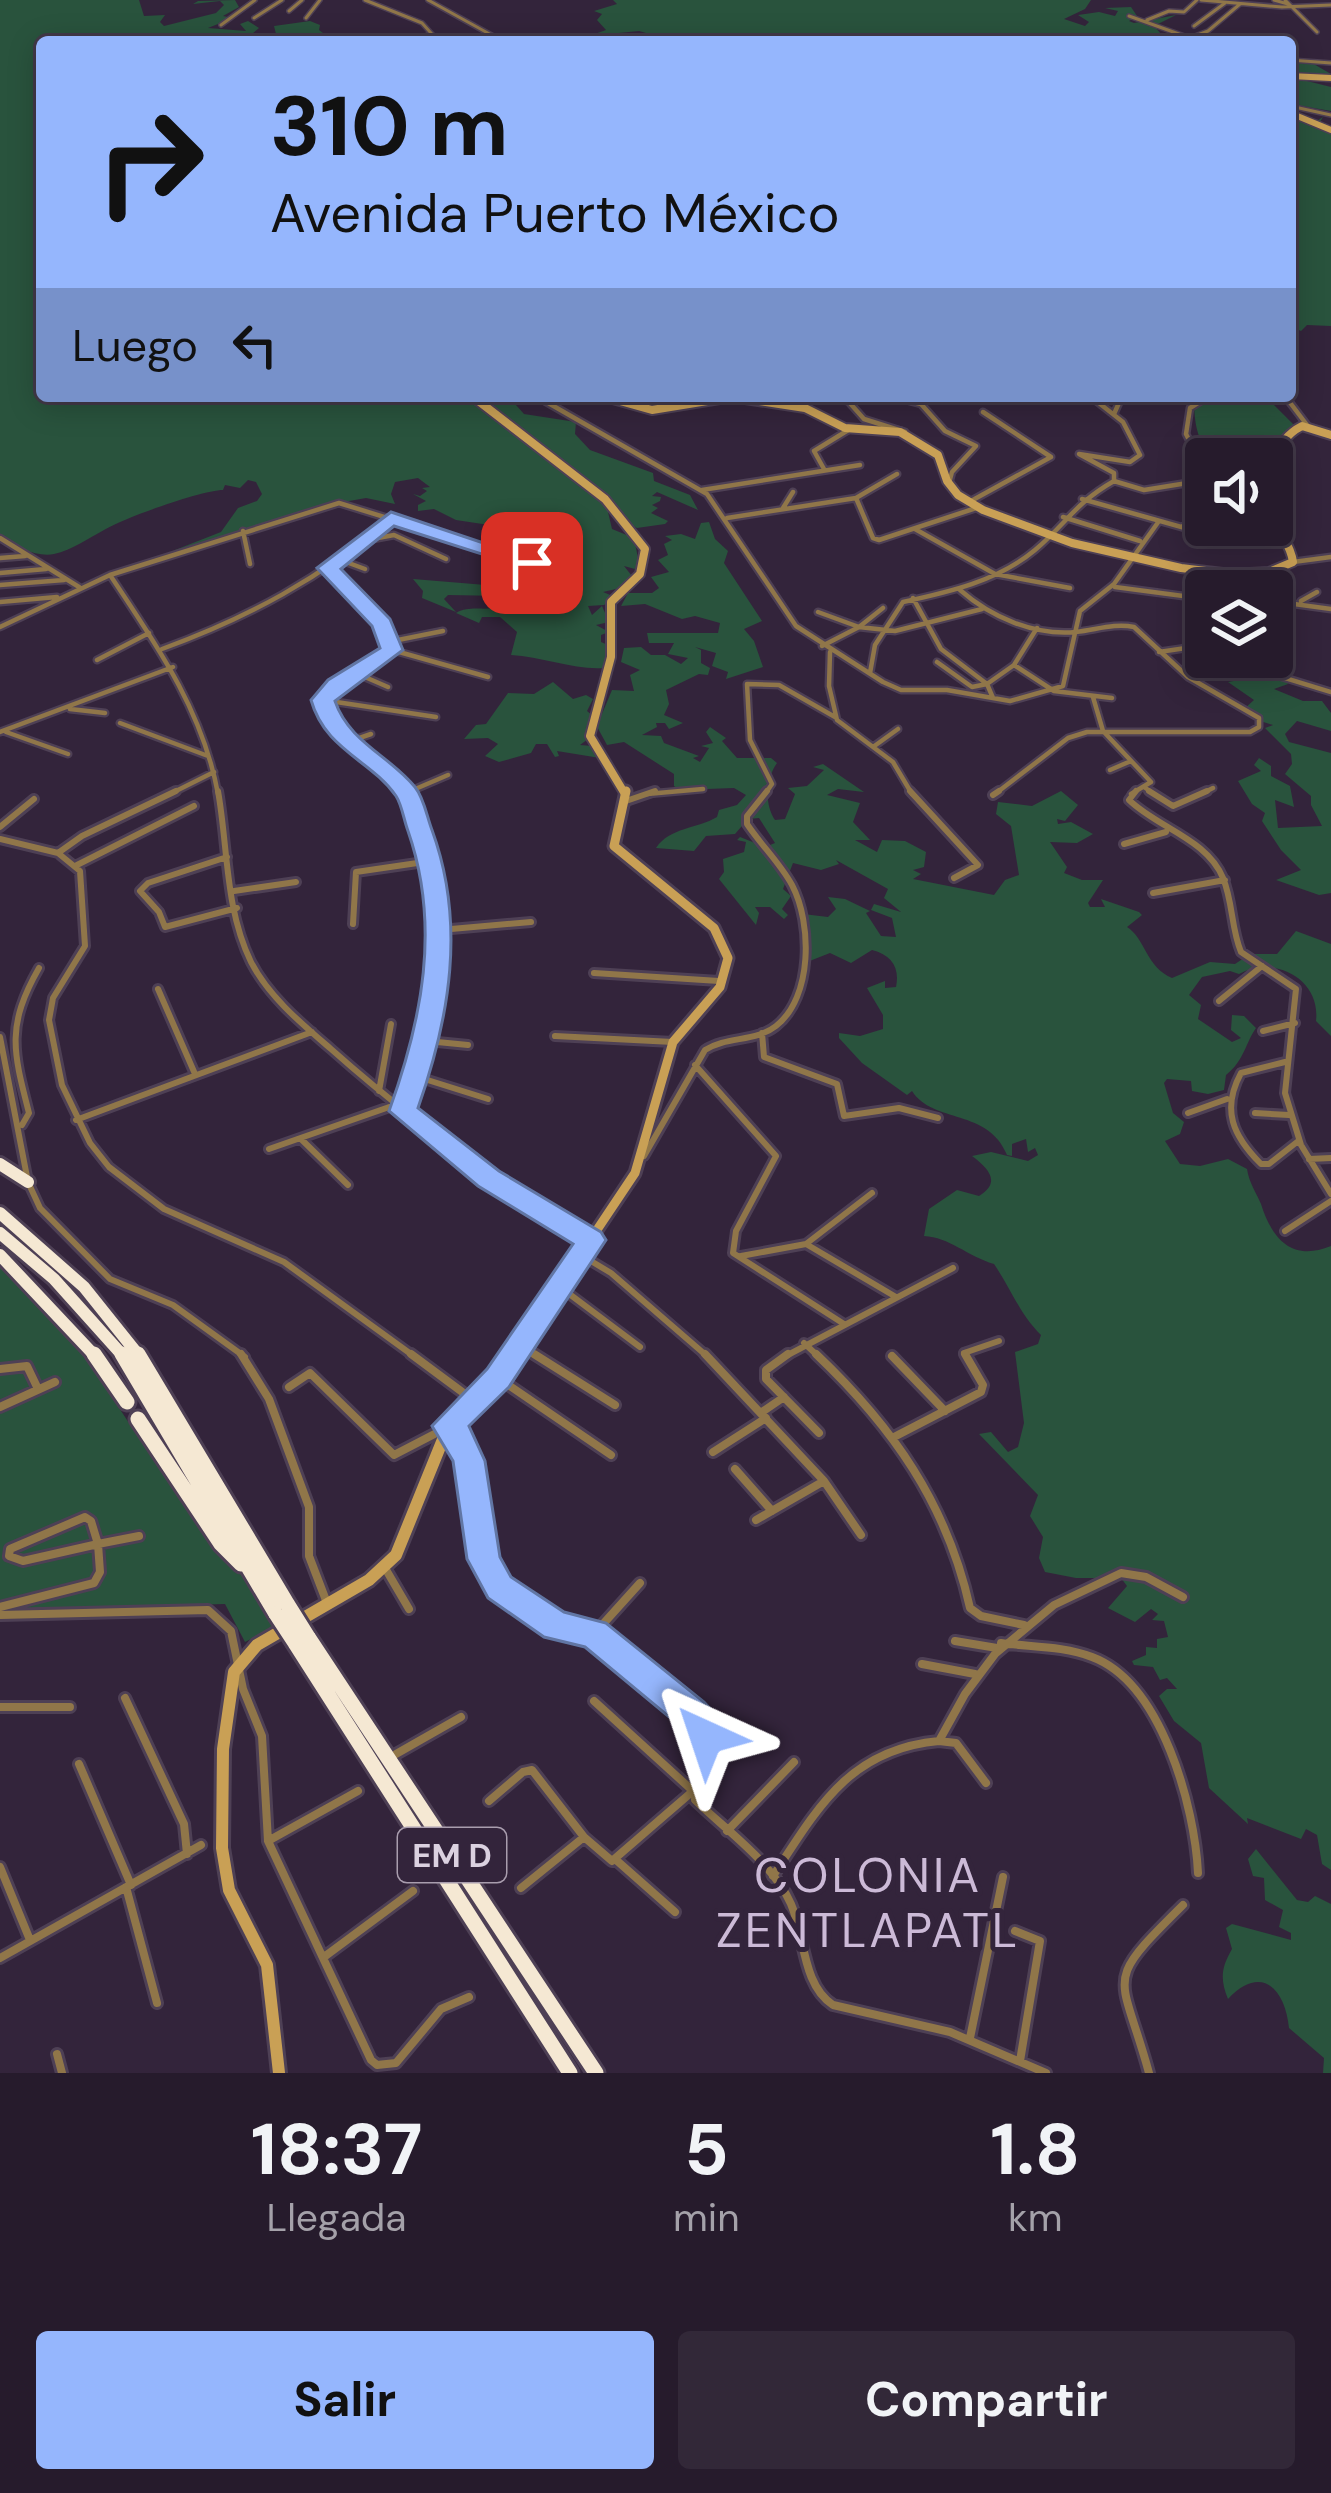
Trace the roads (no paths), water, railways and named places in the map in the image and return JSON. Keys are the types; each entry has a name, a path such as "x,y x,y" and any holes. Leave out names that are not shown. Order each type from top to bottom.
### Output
{"highway":[{"path":"0,1164 28,1182"},
{"name":"EM D","path":"0,1213 84,1287 134,1347 282,1610 570,2073"},
{"name":"EM D","path":"0,1233 54,1279 118,1349 256,1580 282,1610"},
{"path":"0,1255 89,1347 127,1402"},
{"path":"138,1418 221,1544 256,1580"},
{"name":"EM D","path":"301,1640 596,2073"}],"main road":[{"path":"1296,76 1331,78"},
{"path":"1296,113 1331,130"},
{"path":"279,2073 267,1965 230,1890 222,1848 227,1698 241,1660 257,1645 385,1568 406,1539 429,1466 448,1426 498,1378 644,1156 674,1042 723,982 728,958 719,934 614,846 626,801 623,785 595,746 590,728 611,657 611,602 645,566 645,549 605,500 480,402"},
{"path":"624,402 658,411 716,402"},
{"path":"766,402 813,410 850,429 884,428 907,435 938,454 949,486 972,506 1048,537 1239,575 1279,572 1293,562 1290,546"},
{"path":"1285,438 1294,428 1307,425 1331,436"}],"street":[{"path":"221,25 255,0"},
{"path":"254,18 282,0"},
{"path":"289,11 302,0"},
{"path":"306,18 320,0"},
{"path":"365,0 422,23 431,34 425,36"},
{"path":"428,0 493,36"},
{"path":"1146,21 1168,10 1184,12 1199,0 1329,6"},
{"path":"1274,0 1292,4"},
{"path":"1285,0 1317,32"},
{"path":"1194,26 1225,3"},
{"path":"1197,36 1240,4"},
{"path":"1129,16 1180,36"},
{"path":"1296,60 1331,63"},
{"path":"1296,111 1331,115"},
{"path":"547,402 702,490 727,518 788,617 830,652 901,690 947,690 1023,701 1064,685 1080,611 1114,587 1129,556 1159,521"},
{"path":"850,402 864,419 907,435"},
{"path":"913,402 921,404 945,431 976,446 952,472 949,486"},
{"path":"1098,402 1126,427 1140,459 1130,462 1078,455 1112,471 1114,481"},
{"path":"1114,414 1119,402"},
{"path":"1188,438 1190,408 1200,402"},
{"path":"1290,402 1307,425"},
{"path":"856,498 874,538 915,529 972,506 1051,458 983,412"},
{"path":"824,470 814,451 850,429"},
{"path":"702,490 860,465"},
{"path":"727,518 856,498 897,474"},
{"path":"870,675 871,656 881,632 895,609 913,596 960,590 1016,564 1048,537 1071,507 1114,481 1144,490 1185,481"},
{"path":"783,508 793,492"},
{"path":"1082,499 1185,528"},
{"path":"0,627 79,586 339,503 533,564 504,580"},
{"path":"1064,517 1142,541"},
{"path":"162,650 246,619 328,568 391,518"},
{"path":"915,529 995,574 1070,588"},
{"path":"243,531 250,564"},
{"path":"363,541 394,535 446,559"},
{"path":"0,538 79,586"},
{"path":"0,558 28,556"},
{"path":"1293,562 1331,557"},
{"path":"338,560 365,569"},
{"path":"0,573 50,568"},
{"path":"328,568 382,624 392,646 488,677"},
{"path":"110,575 173,667 214,772 251,962 312,1032 399,1108 488,1178 591,1240"},
{"path":"0,585 67,579"},
{"path":"1114,587 1185,595"},
{"path":"960,590 982,608 1037,628 1074,633 1129,625 1143,631 1159,652 1207,690 1256,713 1259,727 1240,733 1102,731 1068,739 993,795"},
{"path":"1298,602 1317,592"},
{"path":"0,602 60,596"},
{"path":"913,596 923,627 944,657 987,684 993,699"},
{"path":"1293,602 1331,608"},
{"path":"822,646 860,627 883,608"},
{"path":"818,613 881,632 923,627 982,608"},
{"path":"937,662 972,687 987,684 1014,665 1037,628"},
{"path":"323,700 392,646 442,631"},
{"path":"97,660 149,633"},
{"path":"1159,652 1185,648"},
{"path":"830,652 835,717"},
{"path":"1014,665 1054,691 1112,698"},
{"path":"2,731 173,667"},
{"path":"356,673 388,687"},
{"path":"1285,678 1331,692"},
{"path":"644,1156 695,1065 716,1041 762,1033 785,1016 799,980 804,946 798,901 747,824 747,816 772,784 750,740 745,687 750,680 800,695 893,762 916,800 978,865 954,878"},
{"path":"1093,697 1102,731 1150,780 1130,794 1129,800 1147,819 1210,857 1225,880 1238,947 1294,986 1294,1023 1286,1063 1289,1115 1297,1142 1328,1184 1331,1197 1285,1231"},
{"path":"323,700 436,717"},
{"path":"269,1149 399,1108 418,1077 428,1041 440,930 431,861 406,793 348,742 334,726 323,700"},
{"path":"67,708 105,713"},
{"path":"120,723 208,756"},
{"path":"873,748 898,729"},
{"path":"2,731 68,754"},
{"path":"348,742 371,734"},
{"path":"1109,770 1131,761"},
{"path":"58,853 82,836 214,772"},
{"path":"406,793 448,775"},
{"path":"1144,787 1173,806 1213,788"},
{"path":"626,801 657,790 703,789"},
{"path":"0,827 34,799"},
{"path":"77,865 194,806"},
{"path":"1124,844 1170,831"},
{"path":"0,838 58,853 77,865"},
{"path":"227,857 148,883 140,891 159,912 165,928 237,908"},
{"path":"353,924 353,877 361,870 431,861"},
{"path":"77,865 85,946 53,998 49,1020 62,1085 76,1120 109,1167 175,1216 284,1262 476,1402"},
{"path":"1154,893 1225,880"},
{"path":"234,891 296,881"},
{"path":"440,930 531,922"},
{"path":"1219,1001 1262,966"},
{"path":"21,1128 29,1113 8,1025 16,999 39,968"},
{"path":"594,973 723,982"},
{"path":"158,989 195,1074"},
{"path":"1262,1031 1294,1023"},
{"path":"379,1091 391,1024"},
{"path":"76,1120 312,1032"},
{"path":"762,1033 764,1057 837,1084 844,1116 899,1108 938,1118"},
{"path":"555,1036 674,1042"},
{"path":"0,1037 28,1182 40,1208 110,1279 173,1305 247,1359 269,1399 309,1507 309,1556 328,1606"},
{"path":"428,1041 468,1045"},
{"path":"1286,1063 1249,1068 1238,1076 1227,1100 1240,1142 1258,1163 1269,1164 1297,1142"},
{"path":"695,1065 776,1156 760,1196 731,1239 733,1253 844,1324"},
{"path":"418,1077 488,1100"},
{"path":"1188,1114 1227,1100"},
{"path":"1255,1113 1289,1115"},
{"path":"301,1139 348,1185"},
{"path":"1309,1160 1331,1158"},
{"path":"740,1256 806,1244 872,1193"},
{"path":"806,1244 896,1297"},
{"path":"581,1255 695,1344 764,1415 861,1535"},
{"path":"819,1432 766,1379 770,1366 804,1343 953,1268"},
{"path":"560,1287 640,1347"},
{"path":"894,1437 983,1390 964,1353 999,1340"},
{"path":"804,1343 879,1415 894,1437 958,1546 970,1608 981,1616 1024,1625"},
{"path":"520,1346 615,1405"},
{"path":"892,1356 945,1412"},
{"path":"0,1369 27,1366 38,1389"},
{"path":"289,1387 310,1373 394,1455 448,1426 459,1437 469,1461 484,1559 496,1583 556,1626 594,1634 704,1726 704,1757 693,1791 615,1859 608,1860 584,1837 532,1770 523,1772 489,1801"},
{"path":"498,1378 611,1454"},
{"path":"0,1407 55,1382"},
{"path":"713,1452 785,1397"},
{"path":"735,1469 772,1511"},
{"path":"756,1520 820,1483"},
{"path":"0,1611 94,1583 100,1573 98,1544 91,1521 85,1517 10,1549 9,1556 23,1561 98,1544 139,1536"},
{"path":"385,1568 409,1610"},
{"path":"939,1741 975,1674 999,1645 1048,1607 1118,1573 1153,1580 1183,1597"},
{"path":"594,1634 640,1583"},
{"path":"0,1611 208,1610 230,1626 241,1660 244,1693 262,1737 263,1825 268,1840 345,2010 377,2066 403,2058 441,2009 469,1997"},
{"path":"955,1642 1097,1658 1130,1686 1192,1803 1198,1873"},
{"path":"922,1664 975,1674"},
{"path":"125,1698 184,1824 187,1854"},
{"path":"594,1701 693,1791 700,1808 773,1876 800,1924 818,1995 833,2005 970,2039 1046,2073"},
{"path":"0,1707 70,1707"},
{"path":"396,1754 461,1717"},
{"path":"773,1876 831,1792 865,1758 909,1744 939,1741 960,1747 986,1783"},
{"path":"727,1831 794,1762"},
{"path":"79,1764 128,1886 157,2003"},
{"path":"268,1840 358,1791"},
{"path":"521,1888 584,1837"},
{"path":"0,1958 201,1845"},
{"path":"615,1859 675,1912"},
{"path":"0,1867 30,1940"},
{"path":"970,2039 1003,1876"},
{"path":"324,1957 413,1891"},
{"path":"1149,2073 1124,1984 1130,1960 1183,1905"},
{"path":"1015,1931 1040,1941 1020,2061"},
{"path":"57,2054 62,2073"}],"district":[{"name":"COLONIA ZENTLAPATL","path":"868,1902"}]}
